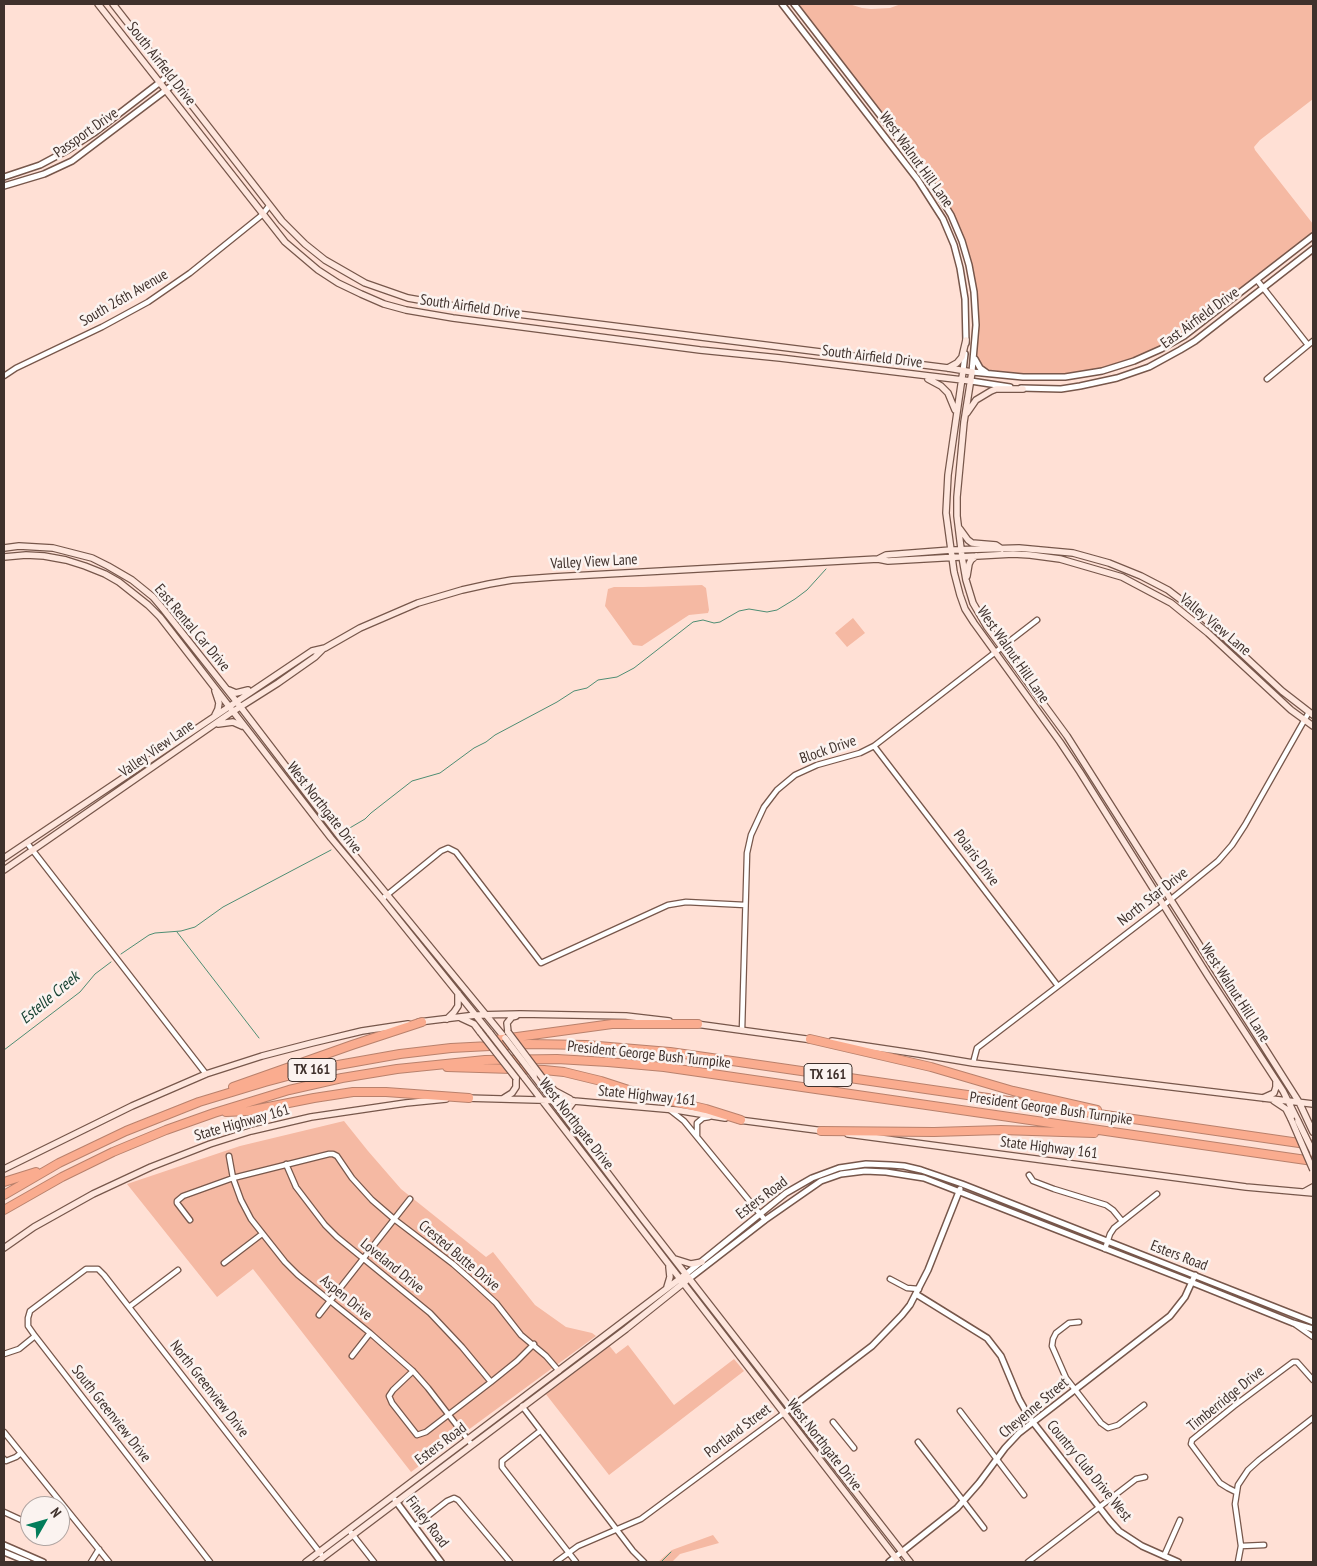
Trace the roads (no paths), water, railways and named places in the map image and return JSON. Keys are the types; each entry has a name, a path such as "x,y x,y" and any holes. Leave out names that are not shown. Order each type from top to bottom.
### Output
{"highway":[{"path":"200,1102 241,1083 422,1022"},
{"path":"451,1048 612,1024 698,1024"},
{"path":"810,1039 924,1066 1013,1091 1078,1105 1125,1118"},
{"name":"President George Bush Turnpike","path":"4,1194 47,1169 119,1134 200,1102 265,1082 310,1070 390,1056 451,1048 553,1044 642,1049 1313,1145"},
{"name":"President George Bush Turnpike","path":"4,1210 62,1177 113,1152 166,1130 265,1097 369,1073 485,1060 542,1059 636,1064 1313,1161"},
{"path":"423,1066 564,1072 741,1120"},
{"path":"214,1113 248,1111 320,1096 353,1092 386,1092 469,1098"},
{"path":"821,1130 934,1132 1001,1130 1123,1134"},
{"path":"4,1182 47,1169"}],"main road":[{"name":"South Airfield Drive","path":"98,4 285,242 304,259 338,283 384,304 406,310 486,322 971,381"},
{"name":"South Airfield Drive","path":"113,4 289,230 325,260 365,283 408,298 488,311 972,372"},
{"path":"486,322 488,311"},
{"path":"948,368 957,363 962,357 966,340"},
{"name":"West Walnut Hill Lane","path":"963,371 946,493 946,513 951,557 965,609 1078,769 1276,1080 1288,1100 1313,1152"},
{"name":"West Walnut Hill Lane","path":"972,372 964,422 957,497 961,553 973,603 1085,764 1299,1102 1313,1132"},
{"path":"919,375 933,380 944,389 952,401 956,414"},
{"path":"964,422 972,405 985,393 996,389 1023,389"},
{"path":"958,527 968,540 972,542 996,545 1002,549"},
{"name":"East Rental Car Drive","path":"4,548 19,546 53,548 92,558 132,580 164,610 239,704"},
{"name":"Valley View Lane","path":"4,858 228,706 253,700 325,648 360,628 418,603 489,584 553,576 878,559 888,561 951,557 961,553 1002,549 1073,553 1109,563 1150,581 1175,595 1198,612 1282,691 1311,714"},
{"name":"Valley View Lane","path":"878,559 886,556 950,550 976,556 1028,555 1060,559 1122,577 1171,603 1192,619 1291,710 1313,726"},
{"name":"East Rental Car Drive","path":"4,557 26,555 66,560 105,574 119,582 147,603 160,617 228,706"},
{"path":"968,586 967,573 969,564 976,556"},
{"path":"937,558 948,564 954,572"},
{"path":"147,603 152,597"},
{"name":"Valley View Lane","path":"4,870 233,712 258,687 312,651 325,648"},
{"path":"213,686 219,703 214,716"},
{"path":"226,688 239,693 258,687"},
{"path":"253,700 250,704 250,712 259,732"},
{"name":"West Northgate Drive","path":"239,704 458,993 897,1560"},
{"name":"West Northgate Drive","path":"228,706 350,861 385,897 487,1015 642,1218 910,1562"},
{"path":"216,724 233,722 244,727"},
{"path":"1078,769 1085,764"},
{"path":"304,804 310,799"},
{"path":"1117,830 1124,825"},
{"path":"446,1019 458,1006 458,993"},
{"path":"520,1014 512,1017 507,1023 506,1028 544,1080 555,1091 574,1101 568,1109 572,1126"},
{"path":"4,1169 132,1106 206,1074 262,1056 362,1031 476,1015 626,1016 842,1042 973,1063 1313,1104"},
{"path":"461,1018 474,1024 516,1078 516,1087 512,1093 504,1098"},
{"path":"1249,1037 1256,1033"},
{"path":"1262,1099 1274,1092 1276,1080"},
{"name":"State Highway 161","path":"4,1248 34,1228 93,1194 150,1167 220,1140 326,1114 406,1102 469,1098 541,1099 670,1110 1246,1186 1313,1193"},
{"path":"1272,1100 1286,1109 1313,1170"},
{"path":"1304,1192 1313,1187"},
{"path":"636,1223 642,1218"},
{"path":"674,1259 691,1264 702,1262"},
{"path":"666,1290 670,1277 669,1265"},
{"name":"Esters Road","path":"394,1500 468,1439 561,1374 688,1276"},
{"name":"Esters Road","path":"561,1374 666,1290 681,1281"},
{"path":"735,1350 740,1344"},
{"name":"Esters Road","path":"307,1562 321,1555 472,1445 520,1404"},
{"path":"826,1469 833,1464"},
{"name":"Esters Road","path":"316,1562 321,1555"}],"street":[{"name":"West Walnut Hill Lane","path":"782,4 918,180 943,219 954,245 965,298 966,340 963,371"},
{"name":"West Walnut Hill Lane","path":"794,4 927,176 951,215 962,241 974,292 976,325 972,372"},
{"name":"Passport Drive","path":"4,177 40,165 68,150 94,133 168,76"},
{"name":"Passport Drive","path":"4,186 47,173 72,161 174,84"},
{"path":"860,104 868,98"},
{"path":"94,133 100,141"},
{"name":"South 26th Avenue","path":"4,376 16,368 102,327 148,302 190,273 262,215 269,206"},
{"path":"943,219 951,215"},
{"name":"East Airfield Drive","path":"972,372 1036,378 1083,375 1119,367 1161,349 1189,332 1313,236"},
{"name":"East Airfield Drive","path":"971,381 1023,389 1061,389 1097,383 1134,373 1165,359 1195,340 1313,249"},
{"path":"1257,280 1308,345"},
{"path":"1267,379 1313,341"},
{"path":"974,355 976,363 987,374"},
{"path":"1059,377 1061,389"},
{"name":"Block Drive","path":"742,1030 747,853 751,835 760,814 771,798 777,790 795,775 860,753 874,746 1037,620"},
{"name":"North Star Drive","path":"973,1063 977,1048 1206,872 1232,845 1290,745 1311,714"},
{"name":"Polaris Drive","path":"874,746 1058,986"},
{"path":"27,843 206,1074"},
{"path":"385,897 441,851 448,848 456,852 541,963 668,905 686,902 745,905"},
{"path":"670,1110 684,1121 765,1220"},
{"path":"697,1137 697,1123 703,1118 715,1116"},
{"name":"Crested Butte Drive","path":"286,1164 329,1154 337,1156 352,1178 372,1200 470,1279 496,1304 521,1335 534,1344 561,1374"},
{"name":"Aspen Drive","path":"229,1156 233,1178 241,1200 262,1234 298,1276 370,1333 413,1371 472,1445"},
{"path":"190,1220 178,1206 178,1200 182,1196 233,1178 286,1164"},
{"name":"Loveland Drive","path":"286,1164 296,1187 312,1210 337,1237 430,1313 462,1346 491,1382"},
{"name":"Esters Road","path":"688,1276 702,1262 786,1193 825,1172 839,1168 873,1164 904,1166 962,1184 1313,1322"},
{"path":"839,1168 841,1174"},
{"name":"Esters Road","path":"688,1276 820,1181 841,1174 865,1171 886,1172 924,1178 1293,1323 1313,1329"},
{"path":"1029,1175 1033,1181 1047,1187 1106,1205 1122,1221"},
{"name":"Portland Street","path":"556,1562 578,1546 641,1519 877,1342 902,1315 919,1289 962,1184"},
{"path":"1105,1249 1114,1228 1157,1194"},
{"path":"318,1315 410,1198"},
{"path":"224,1263 262,1234"},
{"name":"North Greenview Drive","path":"64,1286 86,1269 98,1269 104,1275 321,1555"},
{"path":"129,1307 178,1270"},
{"name":"Cheyenne Street","path":"889,1562 897,1560 902,1552 964,1501 996,1459 1019,1433 1170,1316 1185,1297 1195,1275"},
{"path":"890,1278 907,1288 919,1289"},
{"name":"South Greenview Drive","path":"64,1286 30,1311 28,1326 210,1562"},
{"name":"Country Club Drive West","path":"916,1294 981,1334 991,1343 1001,1356 1019,1399 1033,1422 1110,1521 1127,1537 1178,1562"},
{"path":"1253,1307 1256,1300"},
{"path":"1078,1322 1069,1323 1056,1333 1052,1346 1060,1368 1100,1423 1108,1428 1118,1425 1144,1405"},
{"path":"1293,1323 1313,1337"},
{"path":"352,1356 370,1333"},
{"path":"4,1354 19,1349 35,1336"},
{"path":"413,1371 389,1396 392,1403 417,1435 426,1432 491,1382 534,1344"},
{"name":"Timberridge Drive","path":"1236,1492 1220,1483 1191,1444 1192,1440 1293,1362 1297,1362 1313,1380"},
{"path":"520,1404 644,1562"},
{"path":"960,1411 1024,1495"},
{"path":"1238,1562 1241,1546 1235,1504 1238,1485 1248,1470 1313,1418"},
{"path":"834,1422 854,1448"},
{"path":"540,1431 501,1463 502,1467 576,1562"},
{"path":"4,1432 54,1496"},
{"path":"918,1442 984,1528"},
{"path":"4,1460 11,1459 21,1453"},
{"path":"1028,1562 1136,1479 1145,1477"},
{"path":"414,1526 447,1501 454,1498 458,1500 510,1562"},
{"name":"Finley Road","path":"394,1500 441,1562"},
{"path":"4,1512 20,1519"},
{"path":"70,1515 109,1562"},
{"path":"1164,1556 1180,1520"},
{"path":"351,1532 374,1562"},
{"path":"4,1545 43,1562"},
{"path":"1241,1546 1264,1545"},
{"path":"91,1562 99,1549"},
{"path":"4,1552 28,1562"}],"waterway":[{"path":"348,829 365,819 412,781 440,773 495,735 574,691 587,688 598,680 617,677 634,668 693,622 703,620 714,623 720,622 739,611 749,609 767,612 777,610 807,590 826,569"},
{"path":"121,954 149,935 181,931 195,927 223,907 331,850"},
{"path":"177,932 259,1038"},
{"name":"Estelle Creek","path":"4,1050 80,992 95,974 111,962"},
{"path":"661,1562 671,1552"}]}
